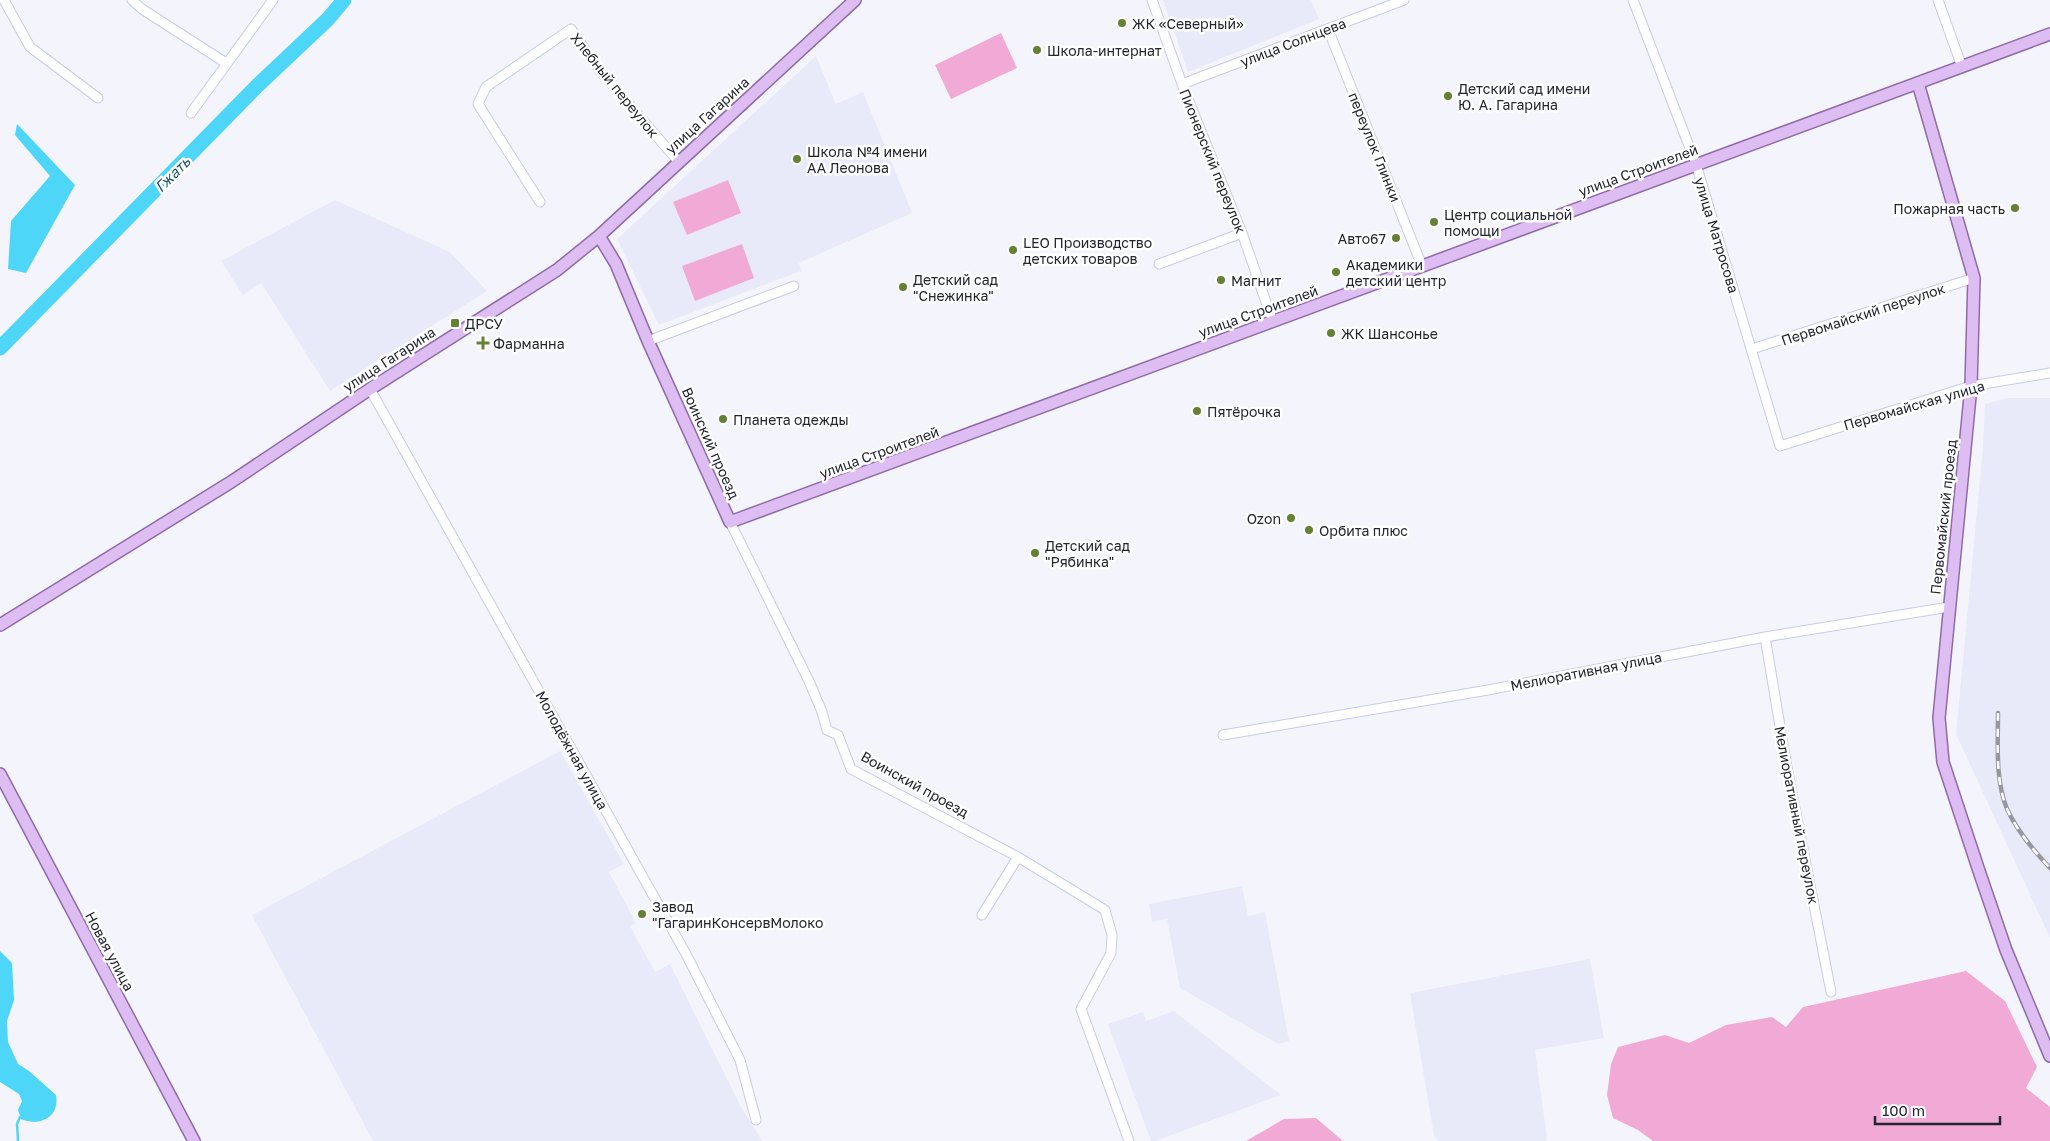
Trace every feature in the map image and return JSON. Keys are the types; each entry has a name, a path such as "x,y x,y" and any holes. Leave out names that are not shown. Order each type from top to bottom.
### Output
{"main road":[{"name":"улица Гагарина","path":"0,625 231,482 370,389 557,270 599,236 678,160 855,0"},
{"name":"улица Строителей","path":"730,522 2050,34"},
{"name":"Первомайский проезд","path":"1918,83 1974,278 1971,386 1939,718 1944,762 2006,950 2050,1056"},
{"name":"Воинский проезд","path":"599,236 616,264 648,341 730,522"},
{"name":"Новая улица","path":"0,774 194,1141"}],"street":[{"path":"4,0 30,47 98,98"},
{"path":"132,0 142,9 226,63"},
{"path":"191,113 273,0"},
{"name":"Пионерский переулок","path":"1152,0 1182,84 1242,233 1273,322"},
{"name":"улица Солнцева","path":"1182,84 1404,0"},
{"name":"улица Матросова","path":"1633,0 1696,164 1780,446"},
{"path":"1938,0 1962,66"},
{"name":"Хлебный переулок","path":"540,202 478,104 486,86 571,29 600,71 678,160"},
{"name":"переулок Глинки","path":"1328,29 1422,266"},
{"path":"1159,264 1242,233"},
{"name":"Первомайский переулок","path":"1752,350 1974,278"},
{"path":"648,341 794,286"},
{"name":"Первомайская улица","path":"1780,446 1971,386 2050,373"},
{"name":"Молодёжная улица","path":"370,389 690,961 740,1060 756,1120"},
{"name":"Воинский проезд","path":"730,522 809,681 828,730 838,735 851,769 1018,857 1105,910 1112,934 1111,953 1081,1009 1129,1141"},
{"name":"Мелиоративная улица","path":"1223,735 1488,690 1765,637 1949,607"},
{"name":"Мелиоративный переулок","path":"1765,637 1788,771 1831,992"},
{"path":"982,915 1018,857"}],"shaded area":[{"path":"1163,0 1311,0 1319,19 1188,72"},
{"path":"1001,33 1017,68 951,99 935,65"},
{"name":"Школа №4 имени АА Леонова","path":"816,56 836,104 863,92 912,213 799,263 801,271 659,325 617,239"},
{"path":"728,180 741,213 687,235 673,202"},
{"path":"335,200 450,252 487,291 330,391 261,283 243,295 221,261"},
{"path":"742,244 754,278 695,301 682,266"},
{"path":"2007,398 2050,398 2050,938 1956,734 1983,447 1985,404"},
{"path":"560,751 624,864 609,872 636,923 630,926 655,972 670,964 740,1105 762,1141 373,1141 252,915"},
{"path":"1242,886 1248,916 1265,912 1289,1041 1278,1044 1180,988 1167,919 1152,922 1149,904"},
{"path":"1590,959 1604,1038 1535,1050 1547,1138 1545,1141 1438,1141 1434,1136 1410,993"},
{"path":"1966,971 2005,1001 2037,1067 2026,1088 2050,1107 2050,1141 1653,1141 1638,1130 1613,1118 1607,1095 1611,1064 1618,1047 1665,1035 1689,1043 1726,1025 1772,1017 1786,1027 1803,1007"},
{"path":"1174,1011 1281,1095 1151,1141 1108,1024 1143,1012 1146,1021"},
{"path":"1316,1118 1343,1141 1246,1141 1284,1119"}],"water":[{"path":"17,124 75,185 26,273 8,269 11,221 50,176 15,135"},
{"path":"0,951 12,963 14,1000 7,1021 8,1042 18,1064 29,1071 56,1095 55,1109 52,1114 41,1121 35,1122 21,1119 18,1110 22,1101 19,1094 0,1082"}],"waterway":[{"name":"Гжать","path":"0,348 257,86 328,19 344,0"},
{"path":"18,1141 17,1124 20,1117"}],"railway":[{"path":"1998,713 1998,761 2003,798 2011,817 2021,833 2050,868"}],"place":[{"name":"ЖК «Северный»","path":"1122,23"},
{"name":"Школа-интернат","path":"1037,50"},
{"name":"Детский сад имени Ю. А. Гагарина","path":"1448,96"},
{"name":"Школа №4 имени АА Леонова","path":"797,159"},
{"name":"Пожарная часть","path":"2015,208"},
{"name":"Центр социальной помощи","path":"1434,222"},
{"name":"Авто67","path":"1396,238"},
{"name":"LEO Производство детских товаров","path":"1013,250"},
{"name":"Академики детский центр","path":"1336,272"},
{"name":"Магнит","path":"1221,280"},
{"name":"Детский сад \"Снежинка\"","path":"903,287"},
{"name":"ДРСУ","path":"455,323"},
{"name":"ЖК Шансонье","path":"1331,333"},
{"name":"Фарманна","path":"483,343"},
{"name":"Пятёрочка","path":"1197,411"},
{"name":"Планета одежды","path":"723,419"},
{"name":"Ozon","path":"1291,518"},
{"name":"Орбита плюс","path":"1309,530"},
{"name":"Детский сад \"Рябинка\"","path":"1035,553"},
{"name":"Завод \"ГагаринКонсервМолоко","path":"642,914"}]}
